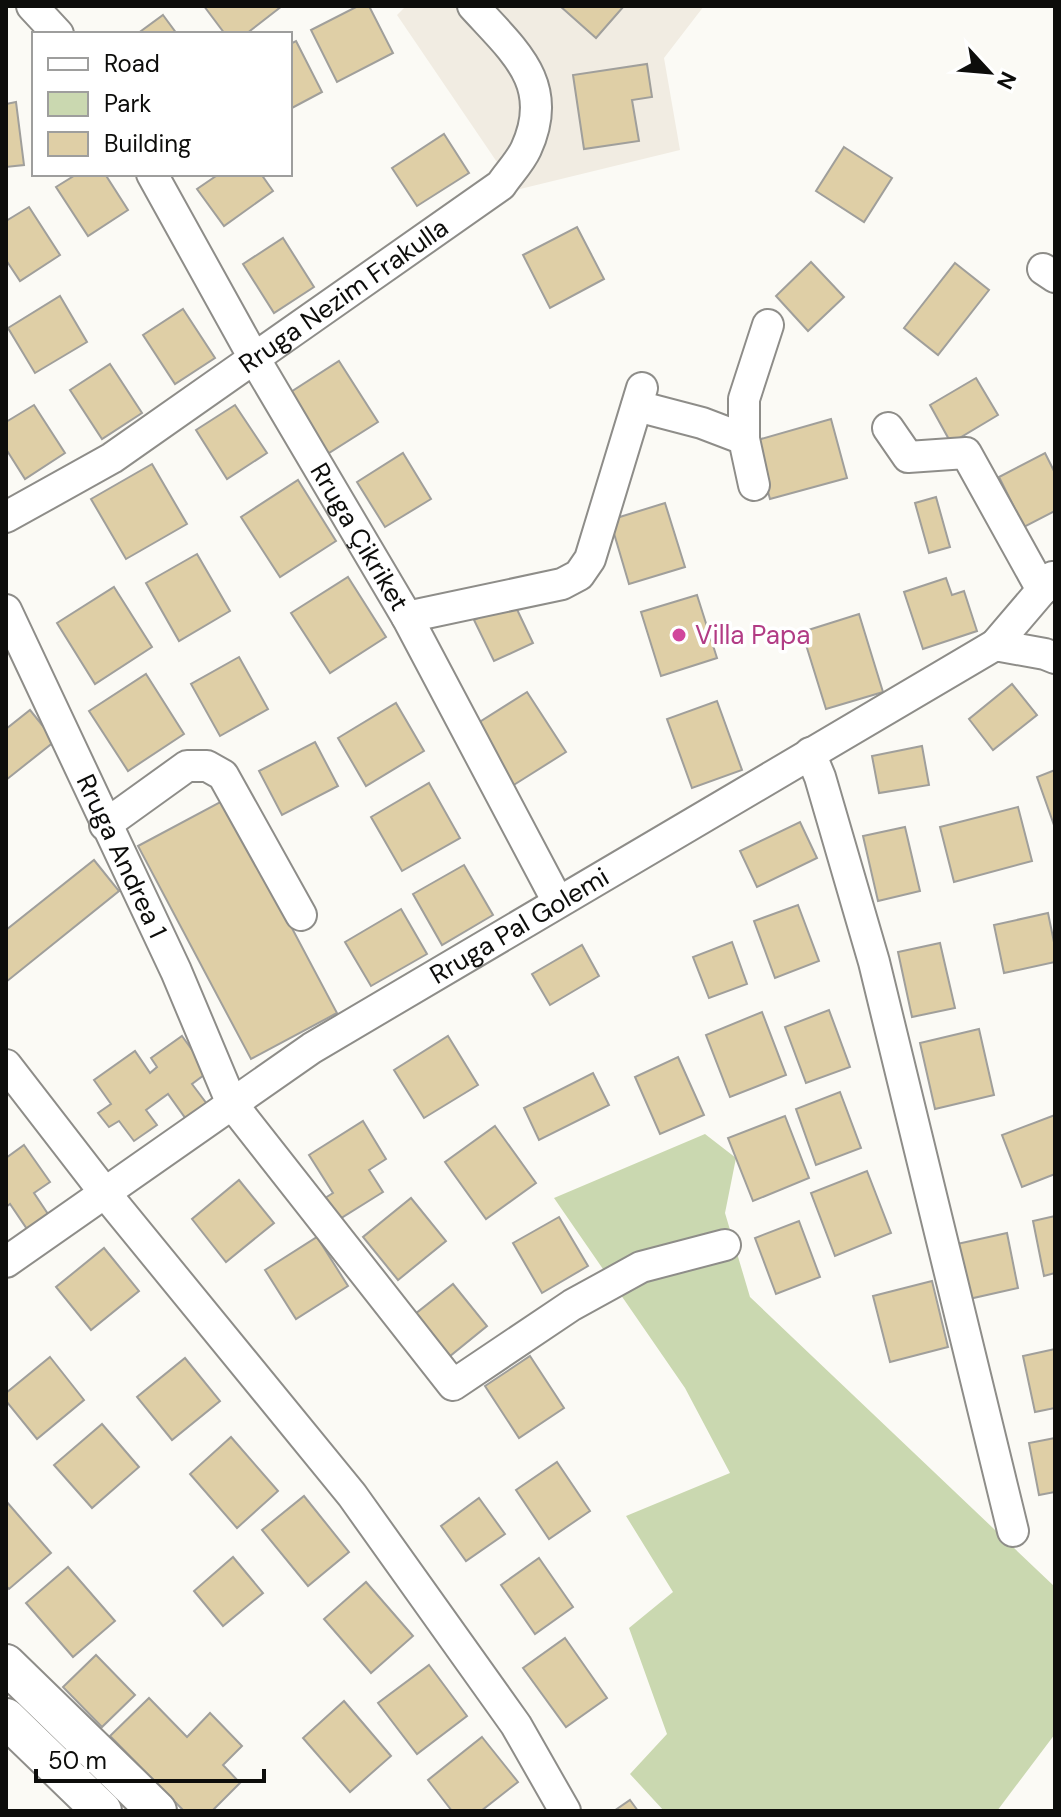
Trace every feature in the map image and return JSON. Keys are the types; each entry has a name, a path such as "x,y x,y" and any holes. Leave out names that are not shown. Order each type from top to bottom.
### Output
{"main road":[{"path":"6,1664 157,1811"},
{"path":"6,1718 102,1811"}],"street":[{"path":"32,6 56,32"},
{"name":"Rruga Nezim Frakulla","path":"6,517 112,458 501,185 526,151 537,115 535,86 518,55 473,6"},
{"name":"Rruga Çikriket","path":"153,176 254,358 407,617 558,902"},
{"path":"754,485 744,439 744,399 768,325"},
{"path":"407,617 562,584 579,575 590,559 640,397 744,439"},
{"path":"888,428 908,457 966,453 1049,582"},
{"name":"Rruga Pal Golemi","path":"6,1262 312,1048 995,645 1049,582"},
{"name":"Rruga Andrea 1","path":"6,610 176,971 232,1104 453,1385 572,1305 641,1267 725,1245"},
{"path":"995,645 1055,658"},
{"path":"810,753 820,777 874,962 1013,1531"},
{"path":"105,825 187,766 207,766 223,775 301,915"},
{"path":"12,1084 352,1495 516,1725 565,1811"}],"shaded area":[{"path":"406,6 704,6 664,58 680,150 516,190 397,15"}],"green space":[{"path":"705,1134 736,1158 725,1213 750,1297 1055,1587 1055,1734 997,1811 664,1811 630,1774 667,1734 629,1628 673,1592 626,1516 730,1473 685,1388 554,1198"}],"building":[{"path":"204,6 282,6 249,32 224,32"},
{"path":"358,6 369,6 393,53 337,82 311,30"},
{"path":"560,6 624,6 596,38"},
{"path":"163,15 176,32 140,32"},
{"path":"296,41 322,92 292,108 292,43"},
{"path":"647,64 652,97 632,100 639,141 584,149 573,75"},
{"path":"16,102 24,165 6,167 6,104"},
{"path":"444,134 469,173 417,206 392,168"},
{"path":"844,147 892,178 864,222 816,191"},
{"path":"74,176 106,176 128,210 88,236 56,187"},
{"path":"216,176 262,176 273,191 224,226 197,189"},
{"path":"29,207 60,255 20,281 6,260 6,221"},
{"path":"577,227 604,279 550,308 523,255"},
{"path":"283,238 314,287 274,313 243,264"},
{"path":"811,262 844,297 808,331 776,296"},
{"path":"955,263 989,290 938,355 904,328"},
{"path":"60,296 87,342 35,373 8,328"},
{"path":"183,309 215,358 175,384 143,335"},
{"path":"339,361 378,422 321,458 283,397"},
{"path":"110,364 142,413 102,439 70,390"},
{"path":"976,378 998,415 951,443 930,405"},
{"path":"34,405 65,453 25,479 6,449 6,422"},
{"path":"235,405 267,453 227,479 196,430"},
{"path":"831,419 847,478 770,499 754,441"},
{"path":"403,453 431,499 385,527 357,482"},
{"path":"1045,453 1055,473 1055,511 1024,527 999,477"},
{"path":"152,464 187,524 126,559 91,499"},
{"path":"298,480 336,541 280,577 241,517"},
{"path":"936,497 950,547 929,553 915,503"},
{"path":"665,503 685,567 629,584 610,520"},
{"path":"197,554 230,611 179,641 146,583"},
{"path":"348,577 386,637 330,673 291,613"},
{"path":"946,578 952,595 964,591 977,631 923,649 904,592"},
{"path":"114,587 152,647 95,684 57,623"},
{"name":"Villa Papa","path":"697,595 717,658 661,676 641,612"},
{"path":"513,601 533,643 494,661 474,620"},
{"path":"859,614 883,692 826,709 802,632"},
{"path":"239,657 268,709 220,736 191,684"},
{"path":"146,674 184,734 128,771 89,711"},
{"path":"1012,684 1037,715 993,750 969,719"},
{"path":"527,692 566,752 509,788 470,728"},
{"path":"717,701 742,770 692,788 667,719"},
{"path":"396,703 424,751 366,786 338,738"},
{"path":"30,710 55,741 6,780 6,729"},
{"path":"315,742 338,786 282,815 259,771"},
{"path":"922,746 929,785 879,793 872,756"},
{"path":"1055,770 1055,828 1037,777"},
{"path":"429,783 460,838 402,871 371,817"},
{"path":"224,800 337,1013 251,1059 138,846"},
{"path":"1018,807 1032,861 954,882 940,827"},
{"path":"800,822 817,858 757,887 740,851"},
{"path":"905,827 920,891 878,901 863,836"},
{"path":"94,860 119,891 6,982 6,930"},
{"path":"464,865 493,915 442,945 413,894"},
{"path":"798,905 819,961 775,978 754,921"},
{"path":"401,909 427,954 371,986 345,942"},
{"path":"1048,913 1055,962 1004,973 994,925"},
{"path":"732,942 747,984 709,998 693,957"},
{"path":"940,943 955,1008 912,1017 898,952"},
{"path":"582,945 599,976 550,1005 532,974"},
{"path":"829,1010 850,1067 806,1083 785,1027"},
{"path":"762,1012 786,1075 730,1097 706,1035"},
{"path":"979,1029 994,1095 935,1109 920,1043"},
{"path":"182,1036 208,1072 192,1084 207,1104 186,1119 168,1094 146,1110 157,1125 134,1141 119,1121 109,1127 98,1113 111,1104 94,1080 135,1051 150,1073 157,1067 151,1058"},
{"path":"448,1036 478,1085 424,1118 394,1070"},
{"path":"678,1057 704,1115 660,1134 635,1077"},
{"path":"593,1073 609,1105 539,1140 524,1108"},
{"path":"840,1092 861,1148 816,1165 796,1109"},
{"path":"1055,1115 1055,1174 1022,1187 1002,1135"},
{"path":"785,1116 809,1178 753,1201 728,1138"},
{"path":"363,1121 386,1159 369,1170 383,1192 338,1220 325,1198 333,1193 309,1155"},
{"path":"495,1126 536,1183 486,1219 445,1162"},
{"path":"24,1145 50,1182 34,1193 48,1214 27,1229 10,1204 6,1207 6,1158"},
{"path":"867,1171 891,1233 835,1256 811,1193"},
{"path":"239,1180 274,1223 226,1262 192,1219"},
{"path":"411,1198 446,1241 398,1280 363,1237"},
{"path":"1055,1216 1055,1273 1044,1276 1033,1221"},
{"path":"559,1217 588,1266 542,1293 513,1243"},
{"path":"799,1221 820,1277 776,1294 755,1238"},
{"path":"1007,1233 1018,1288 969,1299 957,1244"},
{"path":"317,1237 348,1286 296,1319 265,1270"},
{"path":"104,1248 139,1291 91,1330 56,1287"},
{"path":"932,1281 948,1347 890,1362 873,1296"},
{"path":"453,1284 487,1326 439,1365 405,1322"},
{"path":"1055,1349 1055,1408 1035,1412 1023,1356"},
{"path":"530,1356 564,1408 519,1438 485,1386"},
{"path":"50,1357 84,1400 37,1439 6,1401 6,1393"},
{"path":"185,1358 220,1401 172,1440 137,1397"},
{"path":"102,1424 139,1467 92,1508 54,1465"},
{"path":"231,1437 278,1491 237,1528 190,1474"},
{"path":"1055,1438 1055,1492 1039,1495 1029,1443"},
{"path":"557,1462 590,1511 549,1539 516,1490"},
{"path":"304,1496 349,1552 308,1586 262,1530"},
{"path":"479,1498 505,1534 466,1561 441,1526"},
{"path":"6,1501 51,1553 9,1589 6,1586"},
{"path":"233,1557 263,1593 223,1626 194,1591"},
{"path":"539,1558 573,1607 535,1634 501,1585"},
{"path":"68,1567 115,1621 73,1657 26,1603"},
{"path":"366,1582 413,1636 371,1673 324,1619"},
{"path":"565,1638 607,1698 566,1727 523,1668"},
{"path":"96,1655 135,1695 102,1727 63,1687"},
{"path":"429,1665 467,1716 417,1754 378,1703"},
{"path":"149,1698 187,1737 210,1713 242,1746 223,1765 240,1783 212,1811 184,1811 110,1736"},
{"path":"344,1701 391,1756 350,1792 303,1738"},
{"path":"482,1737 518,1782 481,1811 452,1811 428,1780"},
{"path":"630,1800 638,1811 614,1811"}],"place":[{"name":"Villa Papa","path":"679,635"}]}
